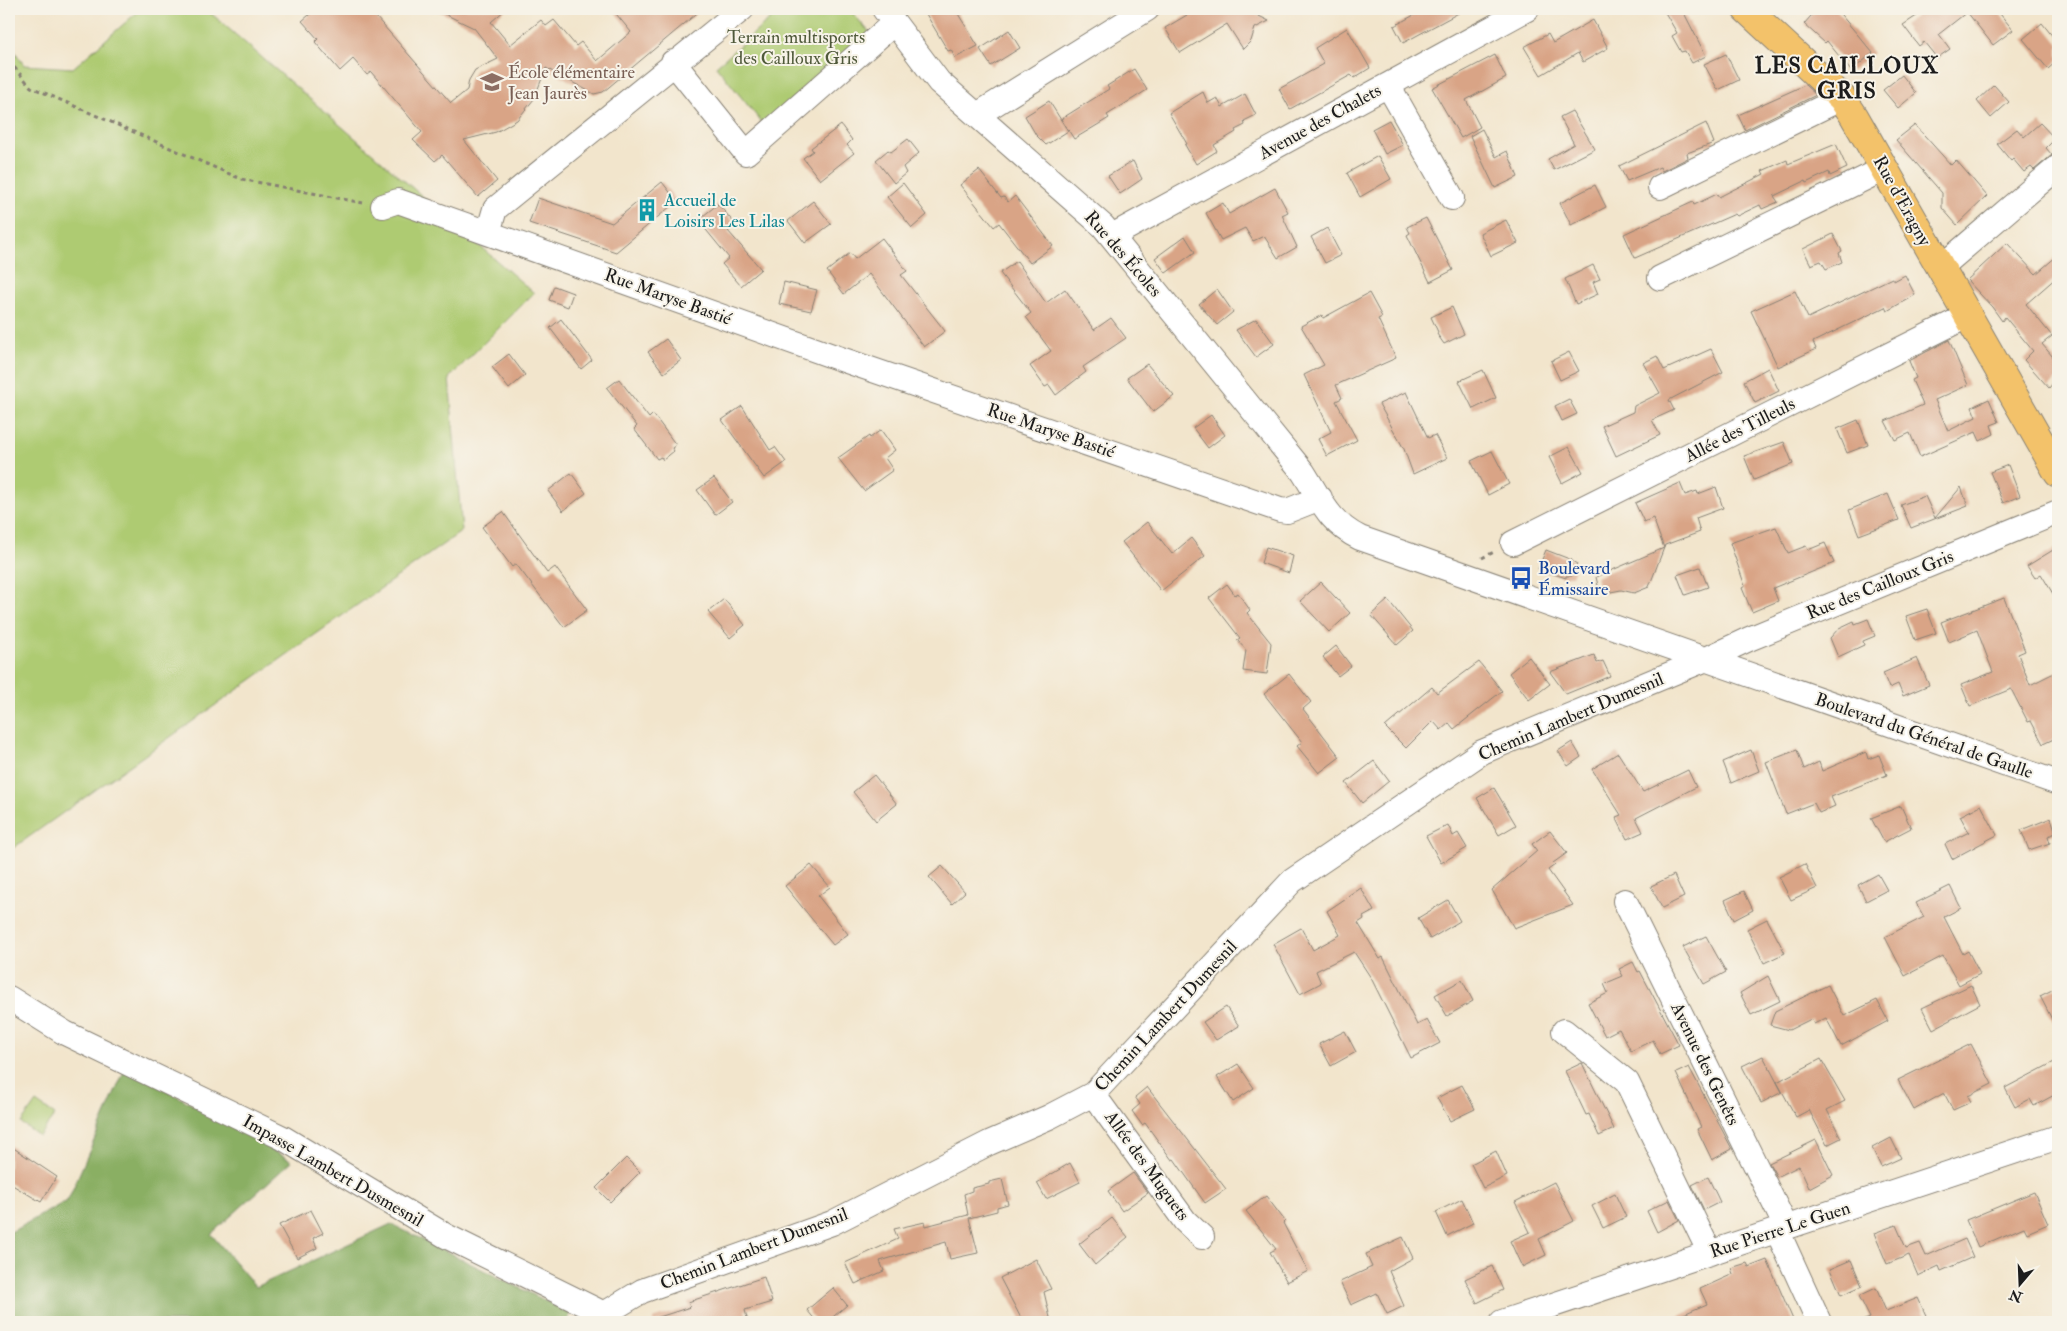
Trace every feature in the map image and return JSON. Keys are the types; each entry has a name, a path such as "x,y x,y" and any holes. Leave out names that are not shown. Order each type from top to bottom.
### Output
{"main road":[{"name":"Rue d'Eragny","path":"1746,9 1842,98 2058,473"}],"street":[{"path":"488,233 495,209 673,62 742,9"},
{"path":"977,115 1147,9"},
{"name":"Avenue des Chalets","path":"1112,236 1527,9"},
{"path":"673,62 746,153 889,16"},
{"name":"Rue des Écoles","path":"889,16 939,82 1112,236 1303,472 1320,498"},
{"path":"1388,85 1452,198"},
{"path":"1660,187 1842,98"},
{"path":"1940,268 2058,167"},
{"path":"1660,278 1884,169"},
{"name":"Rue Maryse Bastié","path":"383,206 398,201 838,358 1280,510 1287,511 1320,498"},
{"name":"Allée des Tilleuls","path":"1513,543 1967,316"},
{"path":"1320,498 1330,515 1343,530 1360,538 1704,660"},
{"name":"Rue des Cailloux Gris","path":"1704,660 1749,639 2058,512"},
{"name":"Boulevard du Général de Gaulle","path":"1704,660 2058,783"},
{"name":"Chemin Lambert Dumesnil","path":"601,1318 642,1291 832,1223 989,1143 1093,1094 1292,881 1482,752 1704,660"},
{"name":"Avenue des Genêts","path":"1625,901 1782,1228 1819,1322"},
{"name":"Impasse Lambert Dusmesnil","path":"9,998 65,1033 283,1138 446,1236 601,1318"},
{"path":"1564,1031 1627,1082 1710,1253"},
{"name":"Allée des Muguets","path":"1093,1094 1185,1221 1202,1237"},
{"name":"Rue Pierre Le Guen","path":"1502,1322 1782,1228 2056,1143"}],"path":[{"path":"9,61 31,87 241,179 348,202 383,206"}],"green space":[{"path":"141,9 206,9 534,293 449,378 462,531 9,851 9,43 24,65 73,68"},
{"name":"Terrain multisports des Cailloux Gris","path":"782,9 849,9 871,34 763,124 716,66"},
{"path":"126,1067 292,1161 211,1234 256,1287 391,1224 570,1313 568,1322 9,1322 9,1230 11,1232 68,1200"},
{"path":"36,1102 55,1115 39,1136 21,1123"}],"building":[{"path":"316,9 369,9 451,103 467,90 469,80 475,70 498,59 474,28 434,9 506,9 491,22 510,45 541,20 546,26 554,20 576,46 581,42 597,61 631,32 612,9 702,9 603,92 594,94 546,68 534,99 517,120 496,132 464,140 497,181 478,197 442,155 435,161 413,140 422,132 371,72 367,75 353,59 340,71 315,42 318,39 302,21"},
{"path":"923,9 955,9 978,46 955,58 951,50 948,51"},
{"path":"1197,9 1253,9 1253,13 1269,21 1255,28 1251,41 1243,49 1227,24 1180,53 1165,28"},
{"path":"1425,9 1466,9 1403,43 1394,26"},
{"path":"1663,9 1682,9 1706,56 1692,63 1685,51 1681,52 1672,36 1677,33"},
{"path":"1817,9 1836,9 1873,53 1851,71 1827,41 1825,43 1804,24"},
{"path":"1927,9 1996,9 2013,30 1993,45 1967,12 1939,34 1950,49 1937,58 1924,42 1919,46 1903,25"},
{"path":"1593,20 1608,48 1583,62 1578,53 1541,75 1524,47 1548,34 1553,43"},
{"path":"2042,23 2058,43 2058,60 2048,69 2023,39"},
{"path":"1347,28 1370,68 1354,78 1351,75 1290,109 1279,89 1324,64 1315,48"},
{"path":"1009,30 1020,48 991,66 980,49"},
{"path":"1726,54 1739,80 1718,90 1704,64"},
{"path":"1495,55 1506,78 1466,100 1480,127 1461,138 1432,88"},
{"path":"1134,69 1147,90 1107,115 1109,118 1074,139 1061,119 1109,89 1107,86"},
{"path":"1902,75 1916,93 1898,108 1883,90"},
{"path":"1805,85 1816,95 1745,130 1738,115"},
{"path":"1994,85 2009,102 1991,118 1977,101"},
{"path":"1203,92 1208,103 1217,98 1222,107 1245,94 1256,115 1244,121 1245,125 1235,130 1236,132 1214,145 1217,151 1196,164 1169,113"},
{"path":"1049,101 1068,131 1046,145 1036,135 1025,116"},
{"path":"1572,111 1595,149 1554,170 1548,159 1574,144 1560,117"},
{"path":"1389,120 1403,145 1385,154 1372,129"},
{"path":"1706,123 1714,143 1687,153 1688,158 1662,171 1660,167 1627,181 1619,166"},
{"path":"2040,123 2055,139 2046,148 2052,155 2034,170 2031,167 2024,172 2013,159 2011,161 1997,144 2017,129 2024,137"},
{"path":"841,125 852,140 847,145 854,153 820,180 803,158 813,151 811,148"},
{"path":"1915,125 1951,165 1956,160 1987,196 1957,225 1942,208 1942,193 1896,140"},
{"path":"1482,129 1496,157 1507,151 1518,177 1495,188 1470,136"},
{"path":"908,139 919,153 903,167 906,173 894,183 876,160 888,150 891,152"},
{"path":"1836,144 1847,168 1830,176 1829,172 1806,183 1805,181 1774,196 1778,202 1762,209 1760,205 1737,216 1735,214 1635,258 1624,234 1693,202 1694,205 1717,194 1719,197 1764,174 1762,171 1787,160 1788,164"},
{"path":"1378,156 1391,179 1360,197 1347,173"},
{"path":"1133,161 1142,179 1120,194 1108,176"},
{"path":"979,170 1001,198 1004,197 1008,202 1015,196 1053,246 1030,263 999,223 994,227 960,185"},
{"name":"Accueil de Loisirs Les Lilas","path":"662,182 677,201 616,252 529,223 538,198 612,223"},
{"path":"903,183 927,215 912,228 887,197"},
{"path":"1595,185 1606,207 1571,225 1560,203"},
{"path":"1275,188 1288,212 1282,215 1297,247 1278,258 1264,236 1253,241 1245,228 1221,240 1206,213 1223,203 1229,214"},
{"path":"813,201 831,224 805,243 788,221"},
{"path":"718,204 736,225 728,231 761,269 741,286 722,264 729,258 698,220"},
{"path":"1426,218 1453,270 1430,282 1407,235 1410,233 1407,227"},
{"path":"1506,220 1518,243 1491,256 1480,233"},
{"path":"1327,228 1341,255 1325,263 1311,237"},
{"path":"1833,234 1842,251 1839,253 1842,262 1826,269 1821,261 1811,265 1803,249"},
{"path":"1185,236 1195,252 1166,273 1155,258"},
{"path":"882,238 907,271 901,275 945,331 924,347 869,274 844,294 827,271 850,253 855,259"},
{"path":"2007,243 2036,274 2058,255 2058,276 2026,304 2052,336 2042,344 2058,363 2058,377 2049,388 2024,360 2033,351 2005,317 2002,321 1967,280"},
{"path":"1017,261 1046,303 1065,289 1094,330 1111,318 1126,338 1083,367 1086,372 1056,395 1049,385 1045,387 1030,366 1051,351 1026,317 1031,313 1000,273"},
{"path":"1593,265 1600,279 1593,282 1598,294 1576,304 1565,279"},
{"path":"1905,275 1915,295 1887,311 1885,307 1813,342 1816,349 1778,367 1751,311 1795,291 1808,318 1892,278 1894,281"},
{"path":"784,282 817,290 811,311 779,304"},
{"path":"554,286 573,293 568,307 549,300"},
{"path":"1217,289 1233,312 1217,325 1199,304"},
{"path":"1369,293 1382,317 1378,319 1396,358 1336,385 1342,398 1336,401 1357,440 1327,456 1318,439 1331,432 1304,375 1324,365 1301,326 1322,315 1323,318"},
{"path":"1452,307 1464,334 1444,344 1437,334 1438,332 1431,317"},
{"path":"561,319 592,360 581,369 550,328"},
{"path":"1256,319 1274,344 1256,357 1236,330"},
{"path":"666,339 681,360 664,373 648,352"},
{"path":"1949,340 1968,385 1935,400 1948,431 1976,417 1972,407 1989,399 1999,422 1991,425 1994,434 1980,441 1976,432 1920,457 1910,433 1895,440 1885,421 1923,405 1912,380 1916,378 1909,361"},
{"path":"1711,349 1723,372 1669,400 1674,410 1652,420 1660,435 1616,456 1602,426 1633,412 1634,406 1660,393 1643,363 1657,356 1664,370"},
{"path":"1569,352 1579,371 1560,380 1551,361"},
{"path":"509,354 525,375 509,389 492,367"},
{"path":"1147,364 1174,396 1153,412 1127,378"},
{"path":"1768,368 1779,391 1755,403 1744,381"},
{"path":"1483,370 1496,398 1473,409 1459,381"},
{"path":"619,379 649,418 653,414 676,445 672,448 674,451 663,460 661,457 657,459 634,429 637,426 607,388"},
{"path":"1406,392 1428,438 1435,435 1447,458 1413,474 1404,449 1379,404"},
{"path":"1569,399 1577,414 1562,421 1555,406"},
{"path":"742,406 770,450 775,447 786,462 764,478 722,420"},
{"path":"1211,415 1225,435 1208,448 1193,428"},
{"path":"1858,420 1868,445 1847,453 1837,429"},
{"path":"881,430 895,450 885,458 893,470 864,491 838,458 869,436 870,438"},
{"path":"1784,442 1793,464 1754,480 1744,456"},
{"path":"1569,447 1583,472 1562,483 1549,457"},
{"path":"1492,451 1509,484 1488,495 1471,461"},
{"path":"2008,465 2020,496 2003,503 1990,472"},
{"path":"571,473 586,493 563,511 548,491"},
{"path":"714,478 732,502 715,515 697,490"},
{"path":"1680,483 1685,495 1697,491 1698,494 1716,487 1723,508 1696,518 1700,532 1665,545 1664,548 1653,518 1644,522 1635,503"},
{"path":"1961,487 1968,506 1911,528 1901,505 1925,496 1935,518"},
{"path":"1888,494 1899,520 1859,535 1849,510"},
{"path":"503,512 547,573 555,567 587,610 564,627 516,564 512,567 482,527"},
{"path":"1147,522 1172,554 1191,538 1205,556 1161,591 1122,542"},
{"path":"1776,527 1788,553 1806,546 1808,550 1825,543 1834,563 1773,588 1778,601 1752,612 1742,588 1745,586 1730,543"},
{"path":"1266,547 1293,556 1289,573 1261,563"},
{"path":"2058,547 2058,602 2041,574 2035,578 2027,566"},
{"path":"1664,548 1649,587 1634,593 1621,590 1600,594 1596,577"},
{"path":"1546,550 1572,560 1577,564 1572,576 1566,576 1566,578 1538,569"},
{"path":"1700,567 1708,587 1685,595 1677,575"},
{"path":"1321,582 1350,613 1329,632 1300,601"},
{"path":"1227,584 1235,595 1238,593 1250,610 1247,613 1271,643 1267,674 1243,671 1246,650 1237,640 1240,638 1209,598"},
{"path":"2004,598 2025,651 2018,654 2030,685 2058,671 2058,737 2043,744 2031,721 2028,722 2011,689 1970,706 1961,685 1993,672 1977,630 1949,642 1941,622"},
{"path":"724,599 745,625 730,638 708,612"},
{"path":"1388,600 1413,631 1397,645 1371,615"},
{"path":"1927,609 1936,633 1915,640 1906,616"},
{"path":"1868,619 1875,636 1863,641 1864,645 1838,657 1830,638 1839,628 1854,621 1855,624"},
{"path":"1336,646 1351,666 1338,676 1323,657"},
{"path":"1594,655 1597,663 1603,661 1610,676 1566,694 1550,672"},
{"path":"1529,657 1550,684 1529,700 1509,673"},
{"path":"1917,658 1929,685 1903,696 1898,684 1889,688 1883,673"},
{"path":"1479,662 1502,691 1454,729 1449,723 1441,730 1433,721 1406,748 1385,727 1432,687 1437,693"},
{"path":"1289,674 1311,702 1303,709 1340,757 1319,773 1297,746 1302,742 1264,694"},
{"path":"1572,742 1581,757 1568,766 1558,751"},
{"path":"1751,750 1759,771 1731,783 1723,762"},
{"path":"1797,750 1804,769 1819,762 1822,771 1866,752 1868,759 1879,755 1887,775 1831,797 1835,806 1819,813 1814,803 1786,814 1766,762"},
{"path":"1618,753 1643,792 1688,770 1696,787 1636,818 1643,832 1627,839 1616,817 1621,815 1592,769"},
{"path":"1374,761 1389,781 1362,803 1346,783"},
{"path":"874,775 897,804 876,821 853,792"},
{"path":"1494,788 1516,825 1499,835 1477,798"},
{"path":"1981,805 1997,835 1952,859 1945,844 1969,832 1960,816"},
{"path":"1901,806 1911,828 1884,842 1871,818"},
{"path":"2051,818 2056,833 2048,836 2050,843 2029,850 2021,830"},
{"path":"1448,825 1453,836 1458,833 1467,848 1441,863 1426,836"},
{"path":"1550,831 1567,853 1553,863 1555,865 1548,870 1573,905 1514,928 1492,890 1537,851 1532,844"},
{"path":"1805,864 1817,888 1791,900 1779,877"},
{"path":"811,865 830,887 818,896 848,934 833,945 785,886"},
{"path":"942,866 965,892 952,904 929,877"},
{"path":"1878,874 1887,890 1866,901 1858,885"},
{"path":"1674,875 1684,897 1662,908 1651,886"},
{"path":"1950,886 1961,908 1944,917 1963,954 1968,951 1980,974 1959,985 1943,956 1905,976 1885,937 1924,917 1916,903"},
{"path":"1361,888 1374,911 1363,917 1364,919 1358,923 1380,959 1383,957 1417,1025 1427,1020 1440,1043 1411,1058 1371,978 1354,952 1316,971 1321,983 1300,994 1273,944 1301,928 1313,950 1340,935 1327,911"},
{"path":"1744,891 1753,910 1734,920 1725,900"},
{"path":"1448,900 1460,921 1430,939 1418,918"},
{"path":"1767,919 1785,953 1764,963 1747,929"},
{"path":"1706,936 1726,972 1704,984 1683,947"},
{"path":"1633,962 1638,972 1640,971 1679,1045 1660,1054 1653,1040 1631,1051 1619,1029 1605,1036 1588,1003 1608,993 1604,984 1623,976 1619,969"},
{"path":"1768,976 1780,1001 1751,1015 1740,993"},
{"path":"1462,980 1473,1001 1447,1016 1435,995"},
{"path":"1828,985 1844,1016 1877,1000 1888,1021 1841,1046 1826,1018 1814,1024 1811,1019 1789,1030 1770,1025 1775,1011"},
{"path":"1971,985 1980,1004 1933,1029 1922,1008"},
{"path":"2058,987 2058,1031 2040,996"},
{"path":"1226,1007 1239,1026 1216,1040 1203,1022"},
{"path":"1345,1031 1356,1052 1331,1066 1319,1044"},
{"path":"1971,1044 1992,1084 1968,1096 1971,1102 1953,1110 1944,1093 1914,1110 1898,1080"},
{"path":"1763,1056 1782,1092 1761,1103 1742,1066"},
{"path":"1821,1059 1845,1101 1827,1110 1841,1138 1827,1145 1809,1110 1796,1117 1777,1082"},
{"path":"2058,1060 2058,1093 2034,1106 2030,1099 2015,1107 2005,1088"},
{"path":"1582,1063 1614,1129 1599,1136 1589,1114 1586,1115 1565,1071"},
{"path":"1238,1064 1254,1088 1233,1102 1217,1077"},
{"path":"1689,1067 1732,1149 1712,1160 1697,1129 1701,1127 1676,1073"},
{"path":"1462,1085 1475,1109 1450,1121 1437,1098"},
{"path":"1147,1087 1226,1189 1205,1203 1174,1159 1172,1160 1145,1123 1142,1125 1132,1111 1140,1104 1135,1097"},
{"path":"1891,1138 1901,1158 1881,1167 1872,1148"},
{"path":"1816,1140 1833,1175 1809,1188 1799,1166 1777,1177 1769,1163"},
{"path":"9,1145 57,1177 41,1202 9,1183"},
{"path":"1496,1151 1507,1176 1483,1188 1471,1164"},
{"path":"626,1158 640,1172 610,1202 596,1188"},
{"path":"1070,1163 1080,1182 1046,1199 1037,1183"},
{"path":"1133,1173 1148,1193 1122,1211 1108,1191"},
{"path":"1708,1177 1720,1202 1704,1210 1692,1185"},
{"path":"1002,1179 1008,1204 997,1207 997,1211 969,1218 978,1253 950,1259 946,1242 880,1261 884,1271 855,1284 845,1263 898,1239 894,1229 925,1222 926,1226 968,1215 964,1194 972,1191 972,1188"},
{"path":"1554,1182 1574,1221 1539,1239 1546,1255 1522,1267 1510,1241 1530,1232 1515,1202"},
{"path":"2034,1192 2048,1224 2027,1233 2024,1227 1978,1247 1966,1220"},
{"path":"1615,1194 1626,1217 1603,1228 1592,1206"},
{"path":"1266,1196 1285,1221 1283,1223 1308,1271 1287,1282 1270,1252 1276,1249 1246,1211"},
{"path":"1462,1199 1473,1223 1447,1236 1436,1212"},
{"path":"1669,1200 1679,1220 1657,1232 1647,1211"},
{"path":"311,1210 323,1233 313,1238 317,1248 297,1258 279,1225"},
{"path":"1112,1218 1128,1237 1095,1265 1079,1244"},
{"path":"1896,1225 1906,1248 1920,1243 1926,1256 1965,1239 1973,1257 1941,1271 1939,1266 1918,1276 1909,1255 1887,1264 1874,1233"},
{"path":"1403,1237 1413,1258 1389,1271 1404,1306 1387,1314 1377,1293 1351,1305 1340,1282 1372,1267 1366,1254"},
{"path":"1036,1259 1051,1289 1044,1292 1051,1322 1023,1322 1000,1278"},
{"path":"1767,1260 1794,1322 1665,1322 1707,1304 1700,1289 1733,1274 1731,1268 1747,1263 1749,1267"},
{"path":"1851,1260 1862,1286 1841,1295 1830,1269"},
{"path":"1492,1266 1503,1290 1477,1303 1465,1279"},
{"path":"764,1277 772,1302 745,1310 748,1322 653,1322 653,1319 690,1307 688,1302"},
{"path":"833,1288 847,1305 827,1322 817,1322 807,1310"},
{"path":"1876,1288 1886,1311 1918,1298 1929,1322 1859,1322 1870,1318 1859,1296"}],"place":[{"name":"École élémentaire Jean Jaurès","path":"492,82"},
{"name":"Accueil de Loisirs Les Lilas","path":"647,210"},
{"name":"Boulevard Émissaire","path":"1521,578"}],"district":[{"name":"LES CAILLOUX GRIS","path":"1847,78"}]}
